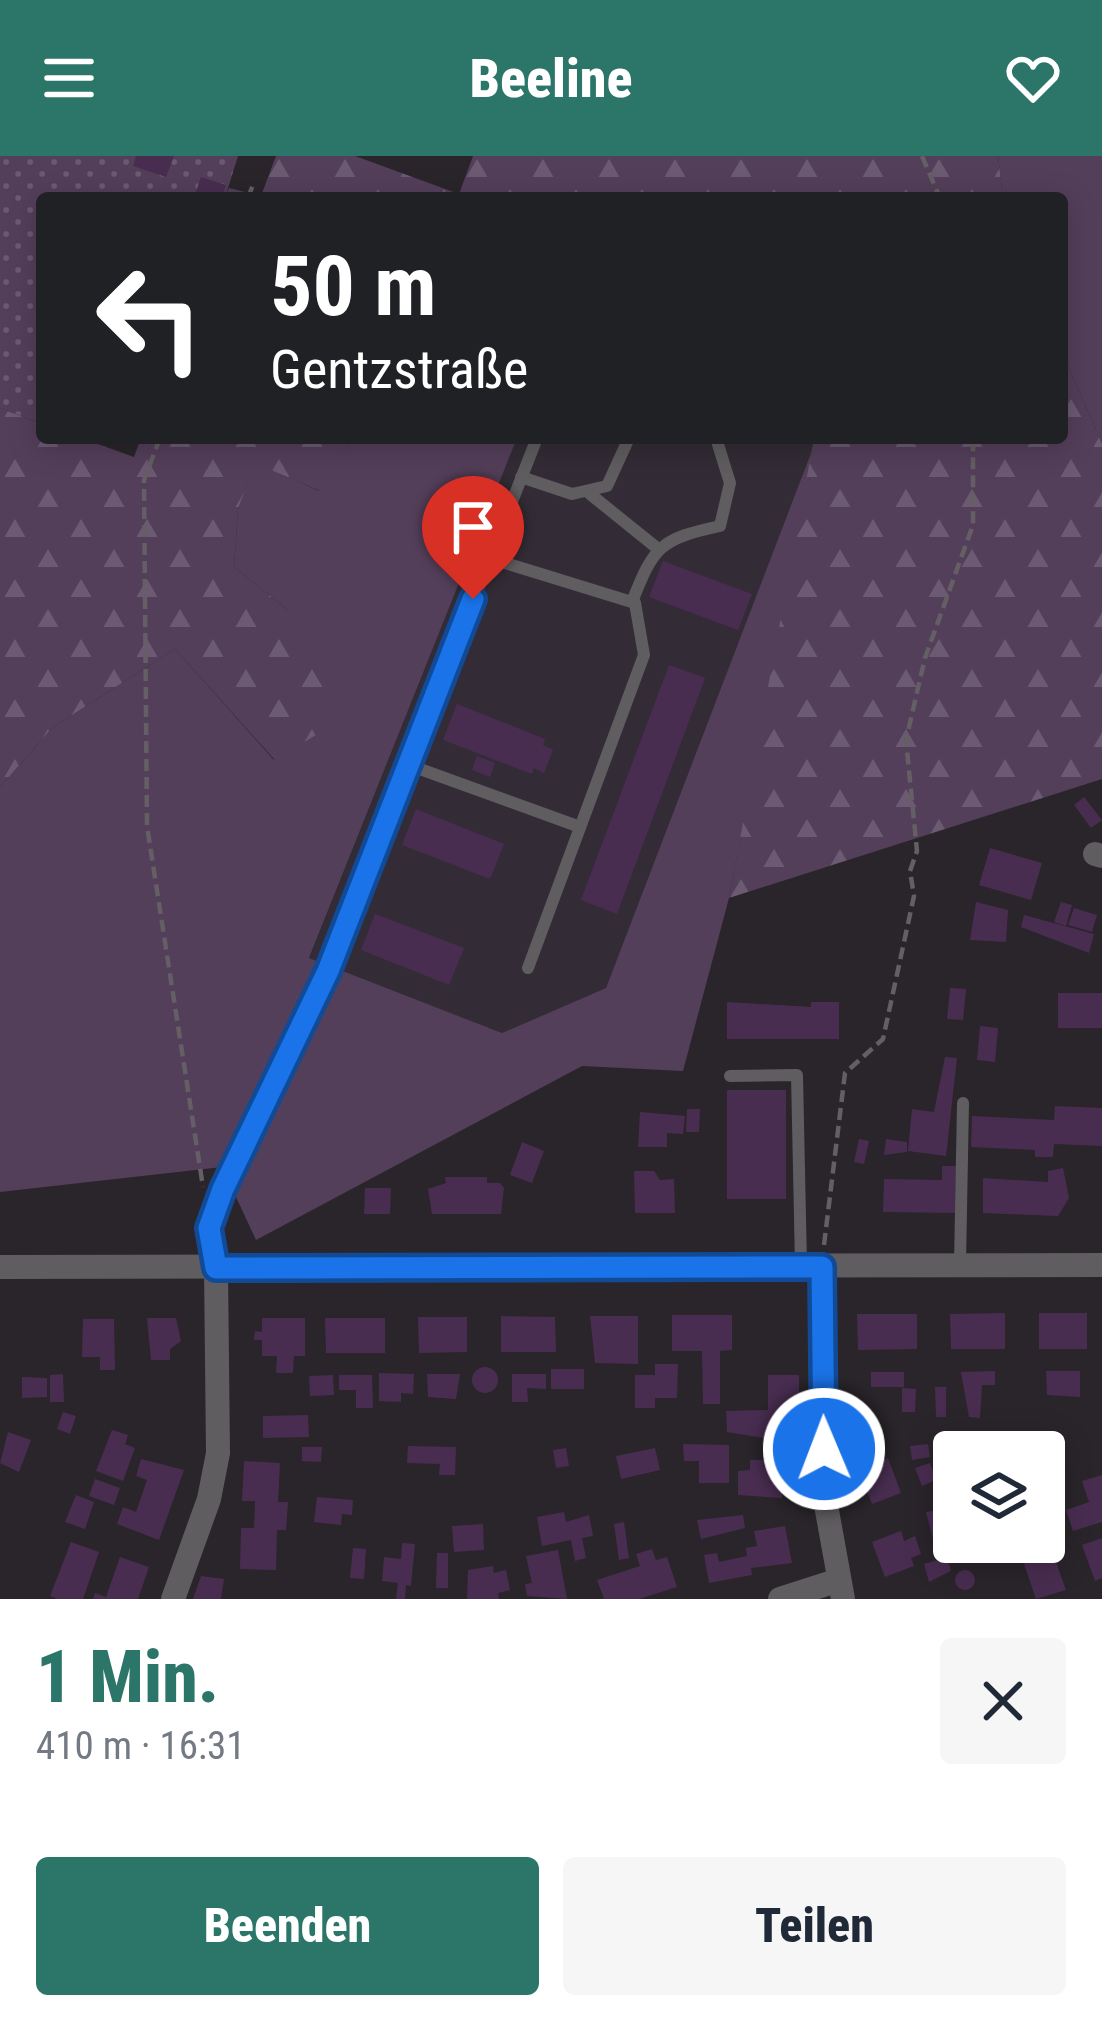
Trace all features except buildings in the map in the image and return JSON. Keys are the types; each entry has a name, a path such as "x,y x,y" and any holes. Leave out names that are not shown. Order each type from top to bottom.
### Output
{"street":[{"path":"0,1267 1102,1264"},
{"path":"780,1599 839,1590 824,1494 811,1267"},
{"path":"173,1599 209,1499 218,1453 216,1268"}],"lane":[{"path":"216,1268 209,1228 223,1189 328,971 534,444"},
{"path":"590,494 607,486 626,444"},
{"path":"528,968 644,655 632,602 658,548 676,535 720,526 730,483 718,444"},
{"path":"521,477 590,494 658,548"},
{"path":"490,558 632,602"},
{"path":"409,765 580,827"},
{"path":"730,1076 797,1075 811,1267"},
{"path":"960,1264 963,1103"}],"path":[{"path":"922,156 937,192"},
{"path":"250,192 254,182"},
{"path":"158,444 144,480 147,826 209,1228"},
{"path":"811,1267 845,1073 883,1039 914,896 910,871 916,851 906,740 926,658 973,525 973,444"}],"shaded area":[{"path":"515,444 814,444 606,988 502,1033 309,959"}],"green space":[{"path":"0,156 238,156 227,192 36,192 36,422 0,408"},
{"path":"276,156 355,156 454,192 262,192"},
{"path":"473,156 998,156 1002,192 460,192"},
{"path":"998,156 1102,156 1102,444 1068,366 1068,192 1002,192"},
{"path":"1068,366 1102,444 1102,779 729,898 813,444 1068,444"},
{"path":"0,408 36,422 36,444 98,444 134,457 139,444 349,444 320,491 255,463 238,509 234,567 289,611 343,691 319,733 275,760 175,649 52,728 0,787"},
{"path":"349,444 515,444 309,958 502,1033 606,988 815,444 729,898 683,1071 582,1066 256,1240 222,1167 0,1192 0,787 52,728 175,649 274,760 289,611 234,567 238,509 255,462 319,491"}],"route":[{"path":"473,599 328,971 223,1189 209,1228 216,1268 822,1267 824,1449"}]}
